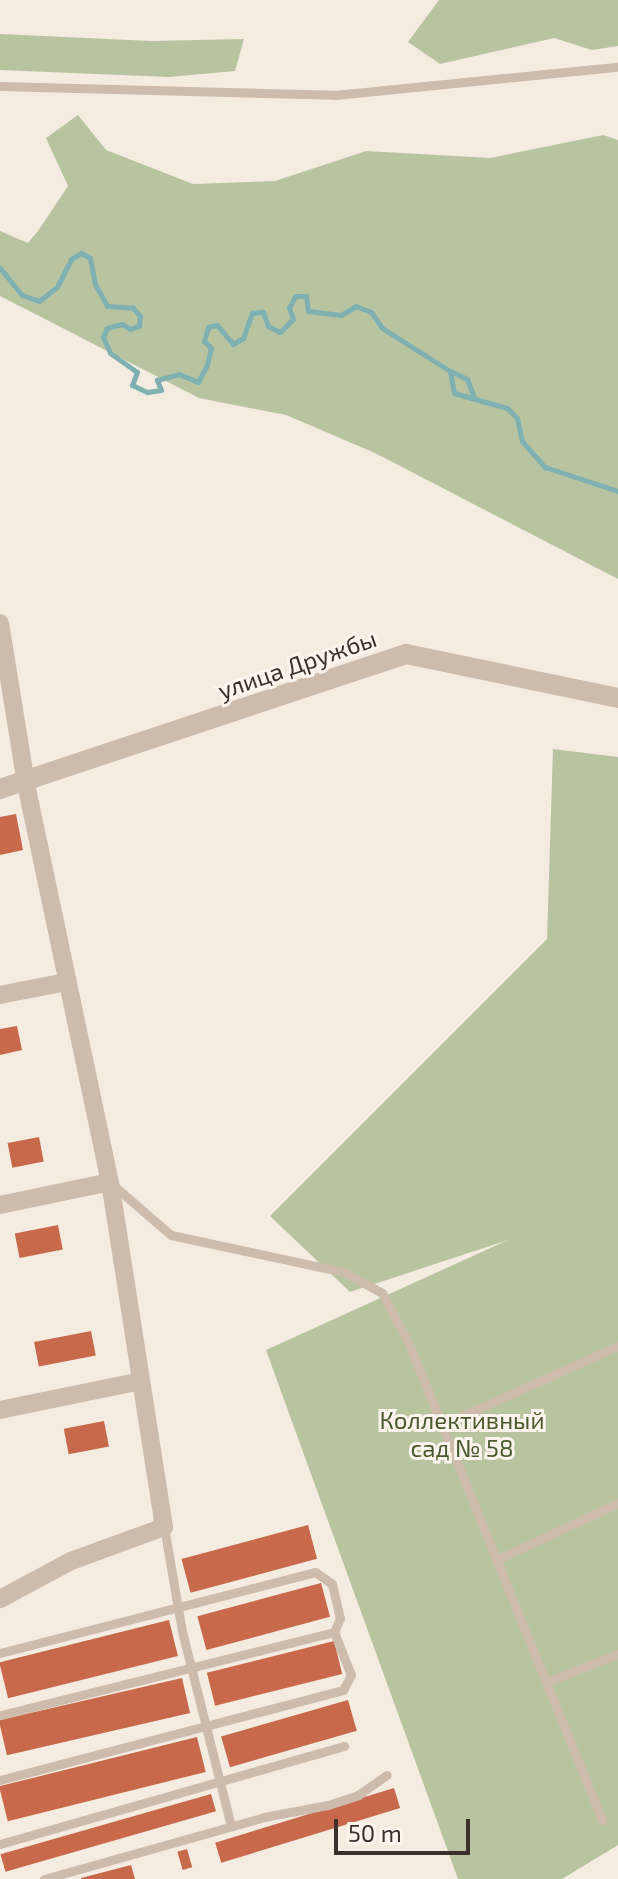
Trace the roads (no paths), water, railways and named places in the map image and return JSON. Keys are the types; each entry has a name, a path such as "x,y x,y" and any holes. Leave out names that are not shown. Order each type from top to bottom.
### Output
{"street":[{"path":"0,623 26,784 110,1182 164,1527 71,1561 0,1599"},
{"name":"улица Дружбы","path":"0,789 26,784 406,654 618,698"},
{"path":"0,995 66,982"},
{"path":"0,1205 110,1182"},
{"path":"0,1410 141,1381"}],"lane":[{"path":"0,86 335,95 618,67"},
{"path":"110,1182 171,1235 344,1272 382,1293 442,1425 602,1820"},
{"path":"442,1425 618,1346"},
{"path":"496,1560 618,1503"},
{"path":"164,1527 190,1667 231,1826"},
{"path":"0,1653 177,1604 315,1572 332,1584 340,1618 334,1632 351,1675 343,1690 0,1780"},
{"path":"0,1715 334,1632"},
{"path":"546,1682 618,1654"},
{"path":"0,1844 344,1746"},
{"path":"44,1879 231,1826 328,1805 358,1795 387,1775"}],"waterway":[{"path":"0,268 22,295 39,301 57,287 71,259 81,253 90,258 95,284 107,306 133,308 140,316 139,326 130,329 122,324 107,328 103,337 110,353 137,372 132,385 147,392 161,390 157,380 179,374 198,382 211,348 204,341 208,327 217,325 233,344 243,338 252,313 263,312 268,326 280,332 293,319 289,308 295,296 306,296 308,311 341,315 356,306 371,312 382,328 450,371 454,393 507,408 517,418 522,441 545,467 618,491"},
{"path":"450,371 467,379 474,397"}],"park label":[{"name":"Коллективный сад № 58","path":"462,1434"}]}
